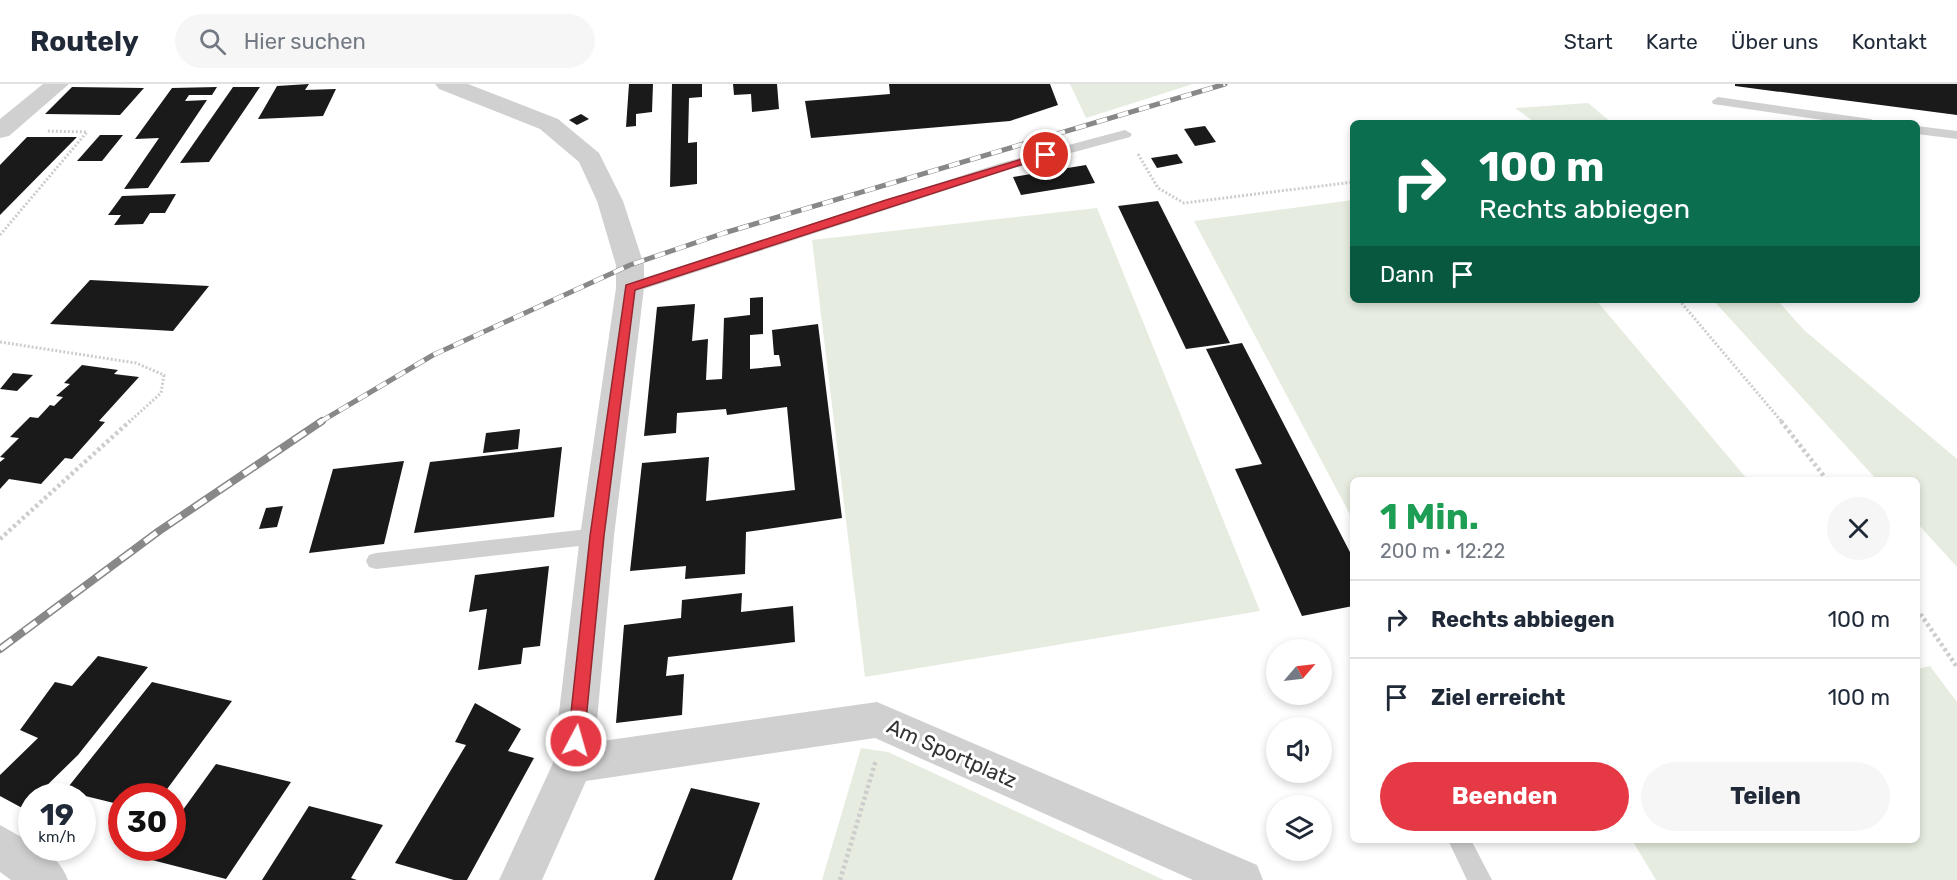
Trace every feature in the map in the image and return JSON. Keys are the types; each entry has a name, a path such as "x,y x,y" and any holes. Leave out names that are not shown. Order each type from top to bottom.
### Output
{"street":[{"path":"0,130 57,84"},
{"path":"447,84 549,124 590,158 610,201 630,265 630,288 597,536 573,764 520,880"},
{"name":"Am Sportplatz","path":"573,764 877,720 1242,880"},
{"path":"0,846 46,880"}],"lane":[{"path":"1718,101 1850,120"},
{"path":"1920,129 1957,135"},
{"path":"630,288 995,169 1125,134"},
{"path":"376,561 597,536"},
{"path":"1461,843 1480,880"}],"path":[{"path":"0,130 87,132 0,235"},
{"path":"1125,134 1158,188 1184,202 1350,182"},
{"path":"1681,303 1812,458 1825,477"},
{"path":"0,342 136,363 164,375 161,393 0,538"},
{"path":"1920,613 1957,667"},
{"path":"840,880 887,725"}],"shaded area":[{"path":"1070,84 1193,84 1086,118"},
{"path":"1588,103 1608,120 1532,120 1515,108"},
{"path":"1350,200 1350,303 1599,303 1745,477 1350,477 1350,514 1194,221"},
{"path":"1097,208 1260,611 865,677 812,240"},
{"path":"1716,303 1780,303 1804,330 1957,459 1957,567 1920,526 1920,477 1874,477"},
{"path":"1930,666 1957,702 1957,880 1656,880 1634,843 1920,843 1920,668"},
{"path":"861,748 888,752 1164,880 822,880"}],"building":[{"path":"309,84 305,90 336,89 323,116 258,119 277,86"},
{"path":"629,84 653,84 652,112 636,114 636,126 626,127"},
{"path":"672,84 702,84 702,97 689,98 688,143 697,142 697,184 670,187"},
{"path":"733,84 777,84 779,109 752,112 751,94 734,95"},
{"path":"889,84 1050,84 1058,105 1010,121 811,138 805,101 890,94"},
{"path":"1735,84 1957,84 1957,115 1735,86"},
{"path":"72,87 144,88 120,115 45,114"},
{"path":"217,87 212,95 189,95 185,101 207,100 148,188 124,189 159,138 135,139 172,88"},
{"path":"233,87 260,87 209,162 180,163"},
{"path":"581,114 589,119 577,125 569,120"},
{"path":"1205,126 1216,142 1195,146 1184,129"},
{"path":"100,135 123,135 102,161 77,161"},
{"path":"27,137 77,137 0,215 0,165"},
{"path":"1177,154 1183,163 1157,168 1151,158"},
{"path":"1086,165 1095,183 1021,195 1013,177"},
{"path":"176,194 165,213 150,213 143,224 114,225 121,215 108,215 122,196"},
{"path":"1158,201 1230,343 1186,349 1118,206"},
{"path":"90,280 209,286 173,331 50,324"},
{"path":"763,297 763,334 750,335 750,369 781,366 779,355 774,355 772,330 818,324 842,518 746,532 745,574 685,579 686,566 630,571 642,463 709,457 706,501 795,490 787,407 727,415 726,409 677,413 676,433 644,436 657,307 695,304 692,341 708,339 706,380 722,379 724,318 750,315 750,298"},
{"path":"1242,343 1350,552 1350,607 1302,616 1235,469 1262,464 1206,349"},
{"path":"82,365 118,370 114,374 139,377 99,421 105,422 72,459 65,458 41,484 9,479 0,489 0,462 5,458 0,457 19,438 10,437 30,417 38,418 50,405 54,406 63,397 56,396 70,384 64,383"},
{"path":"13,373 33,375 17,391 0,389"},
{"path":"520,429 518,449 483,453 486,433"},
{"path":"562,447 554,517 414,533 430,462"},
{"path":"404,461 384,544 309,553 333,469"},
{"path":"283,506 277,527 259,529 266,508"},
{"path":"549,566 540,646 523,648 521,664 478,670 487,609 469,612 475,575"},
{"path":"742,593 741,612 793,606 795,642 668,657 666,676 684,674 682,715 616,723 624,625 681,618 682,600"},
{"path":"98,656 148,667 78,755 49,783 18,783 18,806 0,796 0,775 38,738 20,730 55,682 72,686"},
{"path":"152,682 232,701 172,783 108,783 108,802 96,799 96,783 71,783"},
{"path":"475,703 521,729 508,751 534,758 467,880 454,880 395,863 466,745 455,742"},
{"path":"216,764 291,782 226,879 156,861 186,861 186,806"},
{"path":"691,788 760,803 732,880 654,880"},
{"path":"309,806 383,825 351,878 357,880 262,880"}],"railway":[{"path":"320,422 433,355 630,265 724,233 1225,84"},
{"path":"0,649 159,531 322,421"}],"route":[{"path":"576,741 597,536 630,288 890,202 1046,155"}]}
